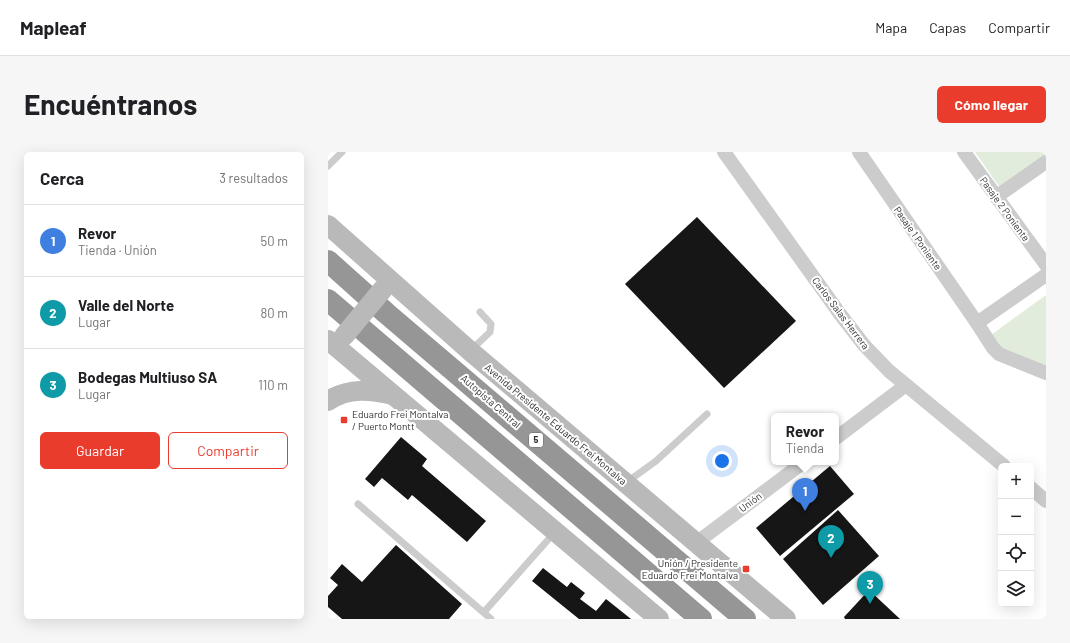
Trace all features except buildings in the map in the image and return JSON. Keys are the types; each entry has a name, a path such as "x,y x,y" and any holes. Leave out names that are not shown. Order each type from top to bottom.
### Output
{"highway":[{"name":"Autopista Central","path":"328,261 386,313 745,619"},
{"path":"328,300 701,619"}],"main road":[{"name":"Avenida Presidente Eduardo Frei Montalva","path":"328,225 387,285 470,351 786,619"},
{"path":"387,285 334,345 659,619"},
{"path":"328,400 343,393 358,391 374,391 395,396"}],"street":[{"name":"Carlos Salas Herrera","path":"724,152 851,329 875,356 906,385 1000,463"},
{"name":"Pasaje 1 Poniente","path":"859,152 993,348 999,354 1046,373"},
{"name":"Pasaje 2 Poniente","path":"964,152 1046,265"},
{"path":"996,197 1046,162"},
{"path":"977,323 1046,275"},
{"path":"839,436 906,385"},
{"name":"Unión","path":"696,543 800,465"},
{"path":"1034,491 1046,501"}],"lane":[{"path":"328,166 342,152"},
{"path":"470,351 490,332 491,324 480,312"},
{"path":"626,483 656,462 707,414"},
{"path":"358,504 492,619"},
{"path":"484,612 556,532"}],"green space":[{"path":"975,152 1046,152 1046,155 1000,188"},
{"path":"1046,295 1046,369 1004,354 991,335"}],"place":[{"name":"Eduardo Frei Montalva / Puerto Montt","path":"344,420"},
{"name":"Revor","path":"805,511"},
{"name":"Valle del Norte","path":"831,558"},
{"name":"Unión / Presidente Eduardo Frei Montalva","path":"746,569"},
{"name":"Bodegas Multiuso SA","path":"870,604"}]}
